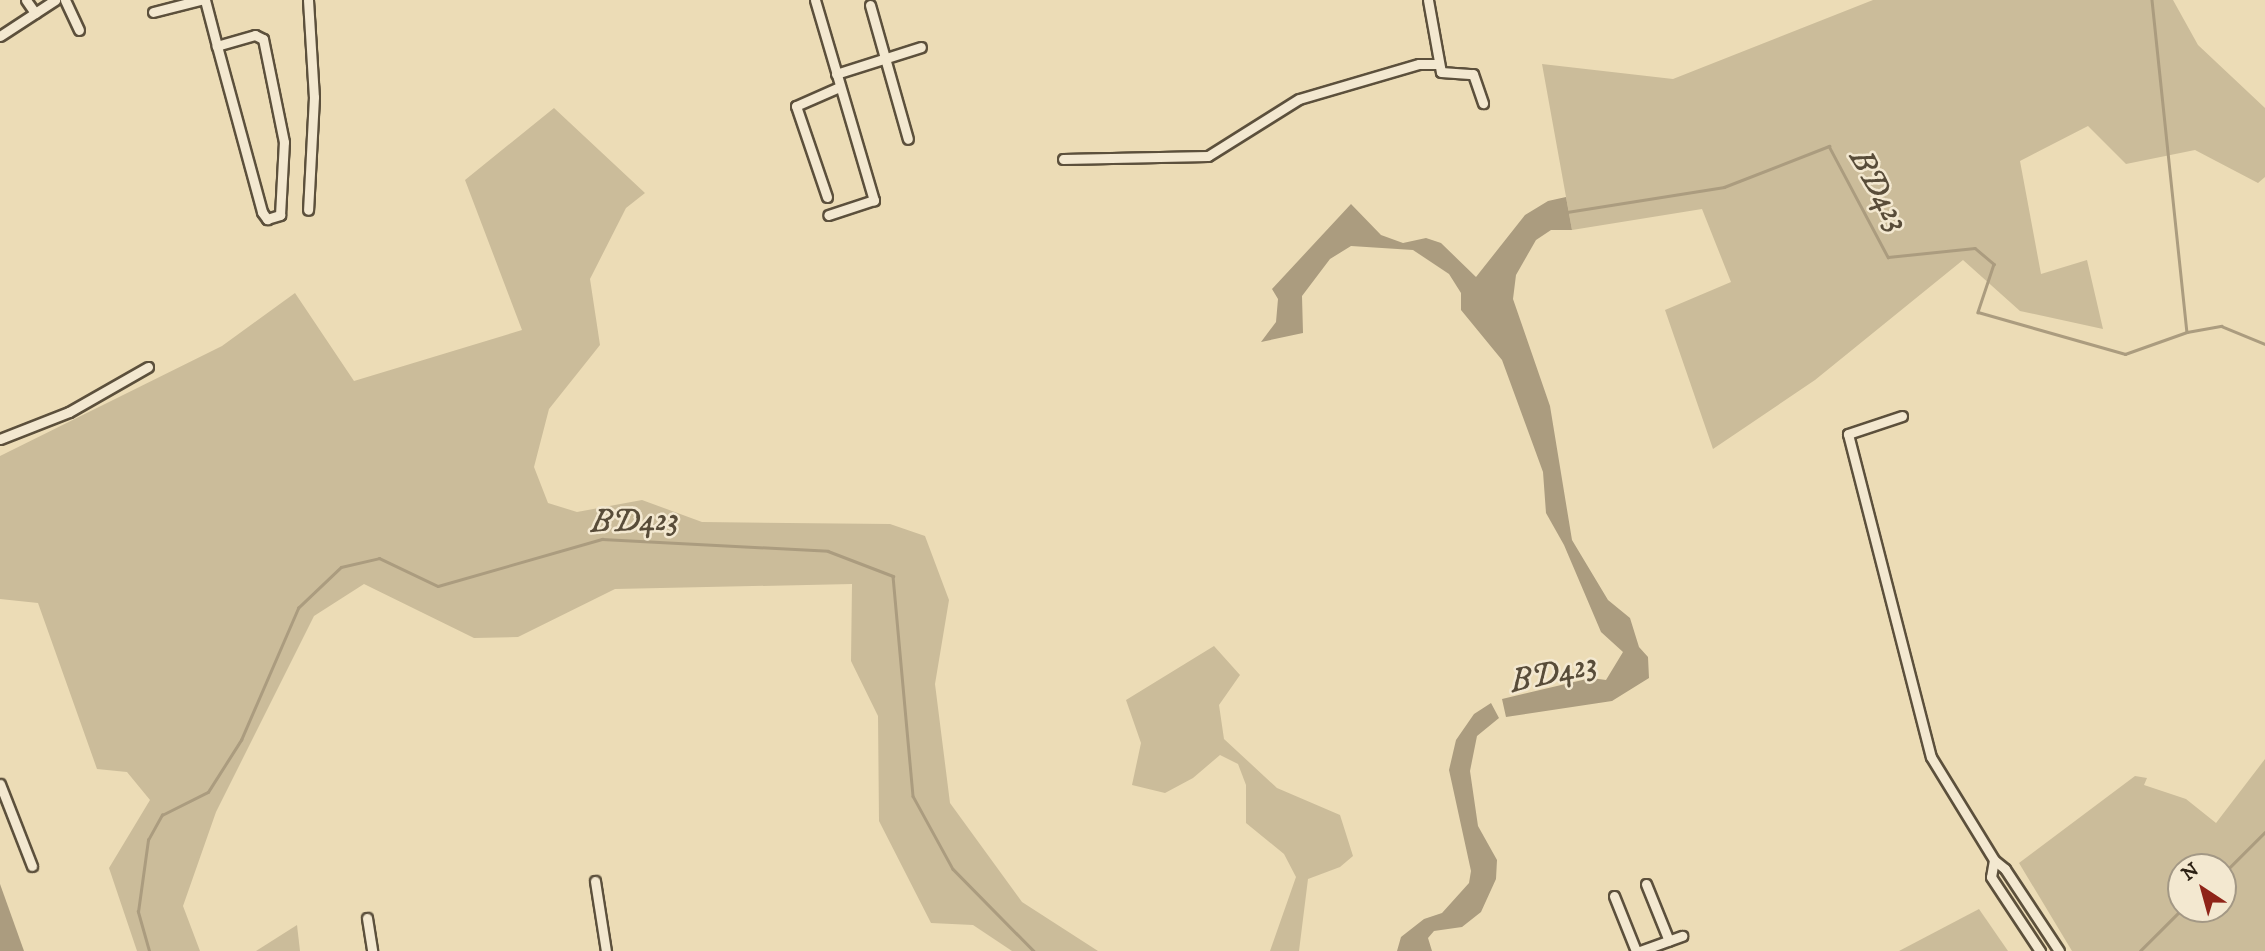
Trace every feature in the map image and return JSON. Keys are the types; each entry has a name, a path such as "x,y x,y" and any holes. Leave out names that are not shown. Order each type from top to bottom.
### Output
{"street":[{"path":"26,0 35,13"},
{"path":"0,36 55,0"},
{"path":"65,0 79,30"},
{"path":"153,12 200,0"},
{"path":"205,0 217,46 262,212 267,219 280,215 284,142 263,39 255,36 217,46"},
{"path":"308,0 314,97 308,210"},
{"path":"815,0 874,201 828,215"},
{"path":"1428,0 1438,64 1445,74 1473,74 1483,103"},
{"path":"870,5 908,139"},
{"path":"836,75 921,47"},
{"path":"1063,159 1208,156 1299,99 1419,64 1438,64"},
{"path":"827,197 796,106 839,87"},
{"path":"0,439 69,412 148,367"},
{"path":"1902,416 1850,431 1849,438 1933,760 1994,860 2005,869 2059,951"},
{"path":"0,784 32,866"},
{"path":"1994,860 1991,877 2040,951"},
{"path":"595,881 606,951"},
{"path":"1646,884 1669,941"},
{"path":"1615,896 1638,951 1682,936"},
{"path":"367,918 372,951"}],"shaded area":[{"path":"1873,0 2173,0 2198,45 2265,108 2265,177 2258,183 2195,150 2126,164 2088,126 2020,161 2041,274 2087,260 2103,329 2020,311 1963,260 1815,380 1713,449 1665,310 1731,282 1702,209 1572,230 1542,64 1673,79"},
{"path":"554,108 645,193 626,208 590,279 600,345 549,409 534,467 548,503 577,512 642,500 702,522 890,524 925,536 949,600 935,684 950,803 1022,902 1098,951 1012,951 973,925 931,923 879,821 878,716 851,661 852,584 615,589 518,637 474,638 364,584 314,616 216,812 183,906 200,951 137,951 109,868 150,800 127,772 97,769 38,603 0,599 0,456 222,346 295,293 354,381 522,330 465,180"},
{"path":"1566,197 1572,230 1551,230 1536,240 1516,275 1513,299 1550,406 1572,540 1608,600 1630,618 1639,647 1648,657 1649,678 1612,701 1506,717 1502,699 1591,678 1606,680 1623,652 1601,632 1564,545 1546,513 1543,472 1502,360 1461,310 1461,293 1449,274 1413,250 1351,246 1330,259 1302,296 1303,333 1261,342 1276,322 1278,299 1272,289 1351,204 1381,235 1403,243 1426,238 1441,243 1476,277 1525,215 1548,201"},
{"path":"1214,646 1240,675 1219,705 1224,739 1277,788 1340,815 1353,856 1340,867 1308,879 1299,951 1270,951 1296,877 1284,854 1246,823 1246,785 1238,764 1220,755 1193,778 1165,793 1132,785 1141,743 1126,700"},
{"path":"1491,703 1499,718 1477,736 1470,771 1478,826 1497,860 1496,879 1481,912 1462,927 1434,931 1428,938 1432,951 1397,951 1401,937 1424,919 1442,913 1469,883 1471,871 1449,770 1456,740 1474,714"},
{"path":"2265,759 2265,951 2072,951 2019,863 2135,776 2147,778 2144,785 2186,799 2216,823"},
{"path":"0,884 24,951 0,951"},
{"path":"1979,909 2008,951 1899,951"},
{"path":"297,925 300,951 256,951"}],"waterway":[{"path":"2152,0 2187,331"},
{"name":"BD423","path":"1567,212 1724,187 1829,146 1888,257 1975,248 1994,264 1978,312 2125,354 2187,332 2221,326 2265,344"},
{"name":"BD423","path":"149,951 138,912 148,840 162,815 208,792 241,740 298,608 341,567 379,558 438,586 602,539 828,551 893,576 913,796 953,869 1034,951"},
{"path":"2237,860 2265,832"},
{"path":"2140,951 2168,923"}]}
